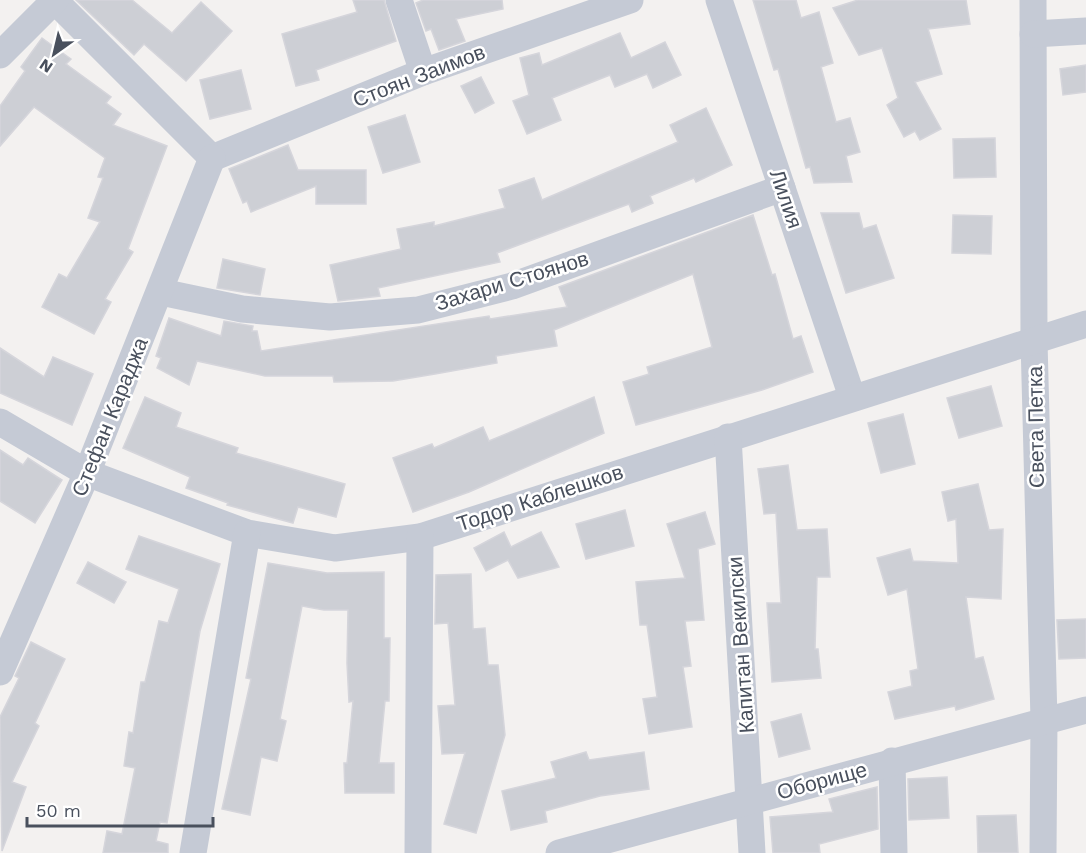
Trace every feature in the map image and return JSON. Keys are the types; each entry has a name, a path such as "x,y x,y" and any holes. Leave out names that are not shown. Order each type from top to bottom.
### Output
{"street":[{"path":"0,56 55,0 212,159"},
{"path":"399,0 423,72"},
{"name":"Стоян Заимов","path":"212,159 423,72 630,0"},
{"name":"Лилия","path":"719,0 852,397"},
{"name":"Света Петка","path":"1033,0 1034,341 1044,720 1043,853"},
{"path":"1033,34 1086,31"},
{"name":"Стефан Караджа","path":"1,665 87,473 161,292 212,159"},
{"name":"Захари Стоянов","path":"161,292 242,309 330,317 418,310 512,286 782,188"},
{"name":"Тодор Каблешков","path":"0,422 87,473 247,532 335,548 420,537 1086,324"},
{"name":"Капитан Векилски","path":"728,438 751,801 752,853"},
{"path":"193,853 247,532"},
{"path":"418,853 420,537"},
{"name":"Оборище","path":"569,852 892,761 1086,710"},
{"path":"892,761 894,853"}],"building":[{"path":"76,0 132,0 172,33 201,2 232,31 186,81 144,44 134,55"},
{"path":"353,0 384,0 396,41 316,70 319,80 296,86 282,34 357,12"},
{"path":"423,0 502,0 503,9 456,19 465,41 439,50 431,29 426,31 416,3"},
{"path":"753,0 796,0 801,18 819,12 833,63 821,67 836,122 850,118 860,152 846,156 852,182 814,183 810,167 806,168 778,69 774,70"},
{"path":"858,0 966,0 970,24 928,29 942,74 915,82 941,129 920,140 915,131 904,137 887,105 898,98 882,48 859,55 833,8"},
{"path":"620,33 631,58 665,42 681,75 653,88 647,74 615,87 610,75 552,98 561,120 527,134 513,101 529,95 520,58 539,53 542,65"},
{"path":"42,38 71,59 66,64 111,97 106,103 121,114 113,125 167,146 128,249 133,252 105,299 111,302 94,334 42,307 59,274 67,278 100,222 88,218 103,178 98,177 105,158 34,107 0,146 0,106 25,71 21,67"},
{"path":"1086,65 1086,92 1063,95 1060,69"},
{"path":"241,70 251,109 210,119 200,80"},
{"path":"481,77 494,103 475,113 461,86"},
{"path":"706,108 732,165 696,182 694,178 650,196 653,203 632,212 629,204 497,253 500,262 378,288 380,296 338,301 330,265 401,249 397,229 434,222 434,226 505,208 499,190 534,178 542,200 678,142 670,125"},
{"path":"405,115 420,162 383,173 368,127"},
{"path":"995,138 996,177 954,178 953,139"},
{"path":"288,145 298,170 366,170 366,204 316,204 316,186 251,212 247,201 243,203 229,169"},
{"path":"821,213 859,213 863,229 876,225 894,278 846,293"},
{"path":"753,215 772,275 775,274 793,339 801,336 813,372 762,390 636,425 623,382 649,374 647,367 712,347 693,274 554,330 557,346 496,356 497,363 435,374 393,381 334,382 333,376 265,376 197,361 189,385 157,368 161,358 156,356 169,318 221,336 224,321 253,326 252,331 257,331 261,351 489,316 490,319 567,307 559,287"},
{"path":"953,215 992,216 991,254 952,253"},
{"path":"223,259 265,269 260,295 217,288"},
{"path":"0,348 44,377 53,357 93,374 72,425 0,393"},
{"path":"991,386 1002,426 959,438 947,398"},
{"path":"145,397 181,413 176,427 238,448 236,453 345,484 336,517 298,507 293,523 227,505 228,503 186,488 190,477 123,448"},
{"path":"594,397 604,433 469,492 413,512 393,458 432,444 434,448 483,427 489,441"},
{"path":"903,414 915,464 881,473 868,423"},
{"path":"0,450 23,465 28,458 62,480 35,523 0,501"},
{"path":"788,465 797,530 827,529 830,577 817,577 815,649 818,649 821,678 772,682 767,603 781,603 776,513 764,514 758,469"},
{"path":"978,484 989,530 1003,529 1001,599 966,597 975,659 983,657 994,699 956,710 955,706 895,719 888,692 912,686 910,671 918,669 907,589 888,595 877,558 910,549 913,561 958,563 956,519 948,521 942,492"},
{"path":"625,510 634,546 586,559 576,524"},
{"path":"705,512 715,544 698,549 704,620 685,621 691,666 683,667 692,727 649,734 643,699 657,697 647,625 640,625 636,582 685,578 667,524"},
{"path":"504,532 511,547 541,532 559,567 518,578 508,560 486,571 474,548"},
{"path":"139,536 220,564 200,631 167,823 160,822 156,841 168,844 168,853 103,853 107,831 122,834 135,768 124,766 129,732 133,733 141,682 145,682 159,621 168,623 179,589 126,569"},
{"path":"88,562 126,582 114,603 77,583"},
{"path":"268,563 327,573 384,572 384,638 390,638 389,701 385,701 379,763 394,763 394,793 345,793 344,763 347,763 353,701 349,702 348,610 324,610 302,606 280,719 286,721 277,761 261,757 250,815 222,809 251,679 246,678"},
{"path":"471,574 473,629 485,628 488,665 498,665 505,735 476,833 444,824 465,753 442,754 438,706 455,705 448,623 435,624 436,575"},
{"path":"1086,619 1086,658 1059,659 1057,620"},
{"path":"31,642 65,659 35,723 39,726 12,782 26,787 2,851 0,717 19,678 15,676"},
{"path":"801,714 810,749 779,757 771,722"},
{"path":"586,752 589,760 644,752 649,789 600,796 545,811 547,822 511,830 502,791 556,778 551,762"},
{"path":"947,777 949,818 909,820 908,779"},
{"path":"877,787 878,829 819,844 820,853 773,853 770,817 833,812 829,799"},
{"path":"1016,815 1018,853 978,853 977,816"}]}
